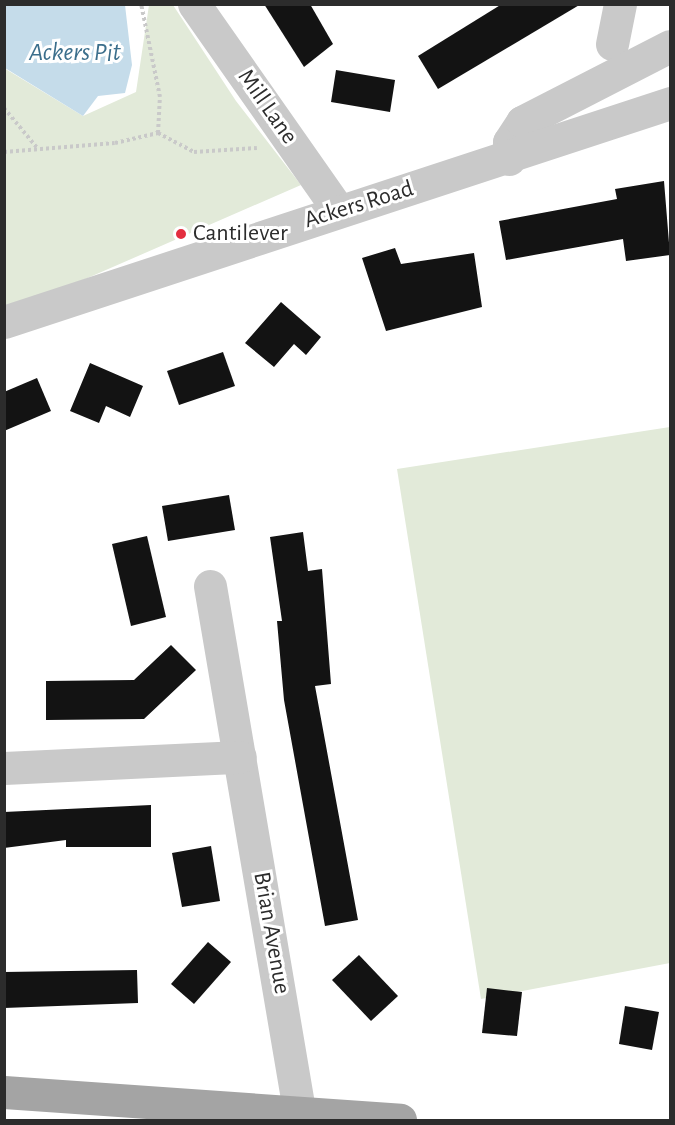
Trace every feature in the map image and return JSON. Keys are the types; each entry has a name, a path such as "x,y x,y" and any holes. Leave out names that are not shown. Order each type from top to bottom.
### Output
{"main road":[{"path":"4,1092 299,1110 400,1120"}],"street":[{"name":"Mill Lane","path":"194,4 339,211"},
{"path":"612,44 620,4"},
{"path":"508,159 509,142 522,122 670,46"},
{"name":"Ackers Road","path":"4,322 339,211 508,159 670,103"},
{"name":"Brian Avenue","path":"210,586 299,1110"},
{"path":"4,768 240,757"}],"path":[{"path":"141,4 160,97 158,133"},
{"path":"4,108 38,149"},
{"path":"4,152 158,133 194,152 294,145"}],"green space":[{"path":"149,5 173,5 236,101 301,185 5,314 4,68 83,116 136,92"},
{"path":"670,427 670,963 481,999 397,469"}],"water":[{"name":"Ackers Pit","path":"4,5 125,5 132,65 125,93 98,96 83,116 5,68"}],"building":[{"path":"264,4 310,4 333,44 304,67"},
{"path":"502,4 581,4 438,89 418,56"},
{"path":"336,70 395,80 390,112 331,102"},
{"path":"664,181 670,255 626,261 623,239 506,260 499,221 617,199 615,189"},
{"path":"395,248 401,264 474,253 482,307 386,331 362,258"},
{"path":"281,302 321,337 306,355 294,344 274,367 245,343"},
{"path":"223,352 235,386 179,405 167,371"},
{"path":"90,363 143,386 130,417 106,406 99,423 70,411"},
{"path":"37,378 51,411 4,431 4,392"},
{"path":"229,495 235,530 168,541 162,506"},
{"path":"303,532 308,571 322,569 331,684 315,686 358,920 325,926 284,700 277,621 282,621 270,537"},
{"path":"147,536 166,617 131,626 112,544"},
{"path":"171,645 196,670 144,719 46,720 46,681 134,680"},
{"path":"151,805 151,847 66,847 66,840 4,848 4,812"},
{"path":"211,846 220,901 182,907 172,853"},
{"path":"208,942 231,962 194,1004 171,984"},
{"path":"359,955 398,996 371,1021 332,980"},
{"path":"137,970 138,1003 4,1008 4,972"},
{"path":"487,988 522,992 517,1036 482,1033"},
{"path":"625,1006 659,1012 652,1050 619,1044"}],"place":[{"name":"Cantilever","path":"181,234"}]}
